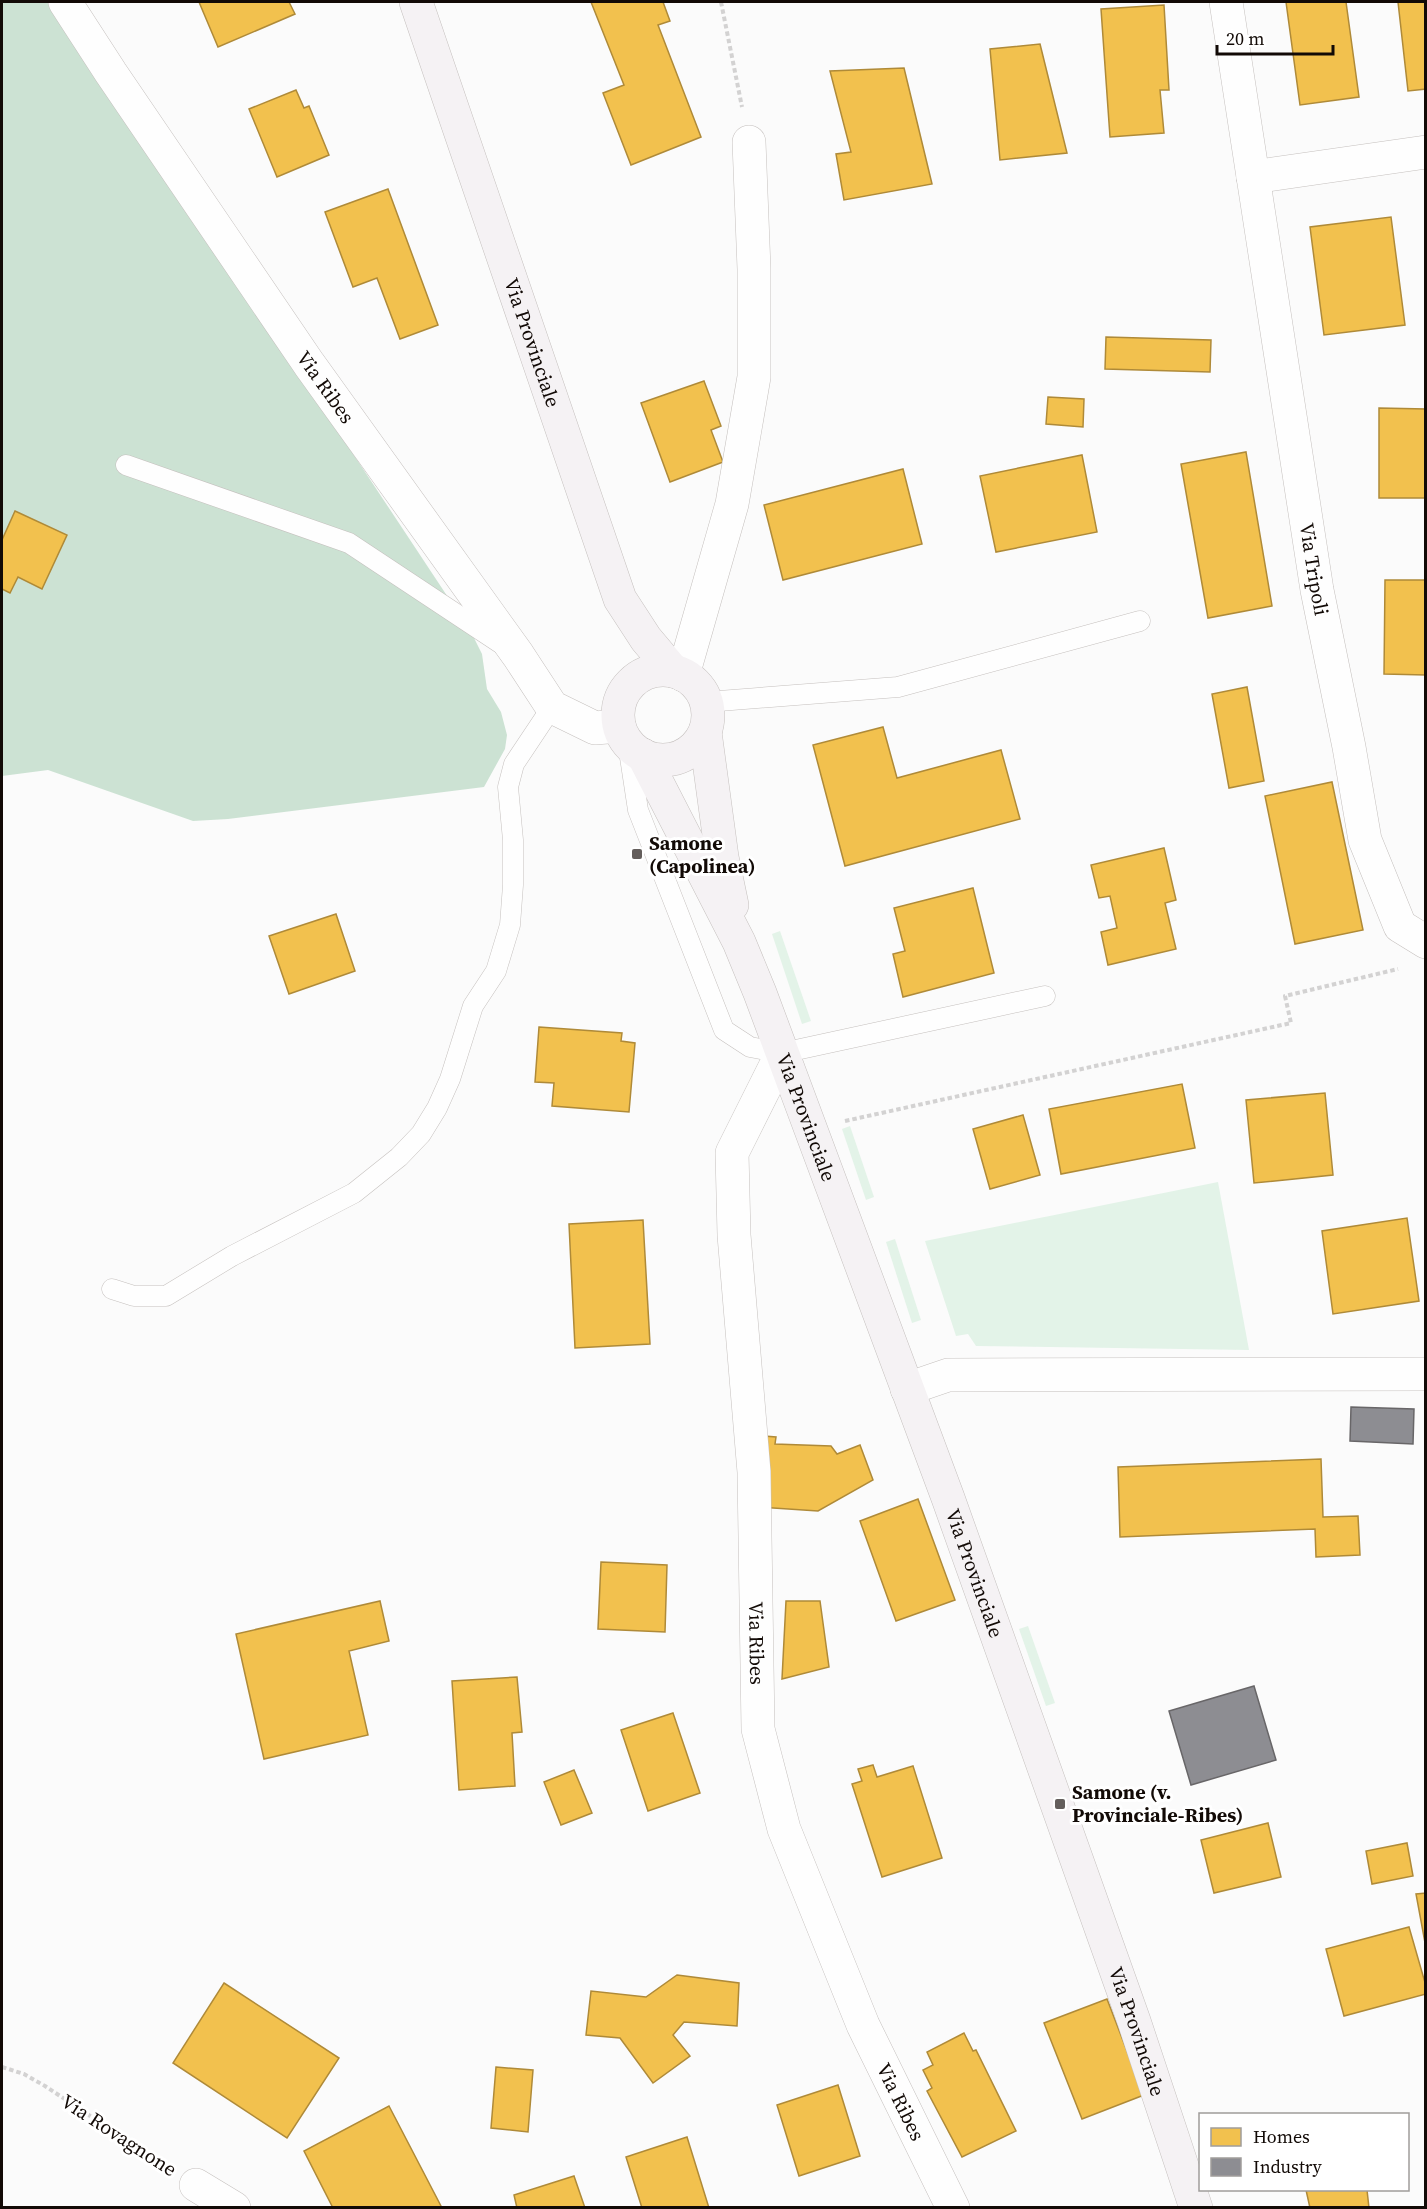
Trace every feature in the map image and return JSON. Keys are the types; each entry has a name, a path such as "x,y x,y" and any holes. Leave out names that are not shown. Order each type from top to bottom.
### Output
{"main road":[{"name":"Via Provinciale","path":"416,2 620,599 646,639 678,673"},
{"path":"620,599 628,639 628,687"},
{"path":"662,670 678,673 693,681 701,690 705,717 698,743 679,758 654,759 630,742 618,711 622,697 636,678 662,670"},
{"name":"Via Provinciale","path":"705,717 722,857 739,942"},
{"name":"Via Provinciale","path":"630,742 739,942 811,1128 952,1509 1134,2021 1196,2208"}],"street":[{"name":"Via Ribes","path":"65,2 309,364 518,655 552,707"},
{"name":"Via Tripoli","path":"1226,2 1317,590 1349,747 1365,840 1400,926 1425,942"},
{"path":"678,673 732,504 754,377 754,269 749,142"},
{"path":"1253,177 1425,152"},
{"path":"552,707 630,742"},
{"name":"Via Ribes","path":"782,1053 732,1153 734,1234 754,1472 758,1729 784,1829 859,2014 953,2208"},
{"path":"907,1389 948,1375 1425,1374"},
{"name":"Via Rovagnone","path":"196,2186 234,2208"}],"lane":[{"path":"126,465 349,543 518,655"},
{"path":"705,717 898,687 1140,621"},
{"path":"112,1289 134,1296 166,1296 232,1256 354,1192 399,1157 421,1134 438,1108 450,1079 473,1006 496,971 510,926 513,840 508,787 514,764 552,707"},
{"path":"630,742 638,810 724,1030 750,1047 782,1053 1045,996"}],"path":[{"path":"722,2 749,142"},
{"path":"811,1128 1291,1023 1285,996 1404,968"},
{"name":"Via Rovagnone","path":"2,2067 24,2074 45,2086 196,2186"}],"green space":[{"path":"2,2 54,2 471,632 482,654 487,689 501,712 507,735 505,749 484,787 228,819 193,821 48,770 2,776"},
{"path":"780,931 811,1021 802,1024 772,934"},
{"path":"850,1126 874,1197 866,1200 842,1129"},
{"path":"1218,1182 1249,1350 976,1346 968,1334 956,1336 925,1241"},
{"path":"895,1239 921,1320 912,1323 886,1242"},
{"path":"1028,1626 1055,1703 1046,1706 1019,1629"}],"building: Homes":[{"path":"199,2 289,2 295,14 218,47"},
{"path":"591,2 663,2 670,21 658,25 701,137 631,165 603,93 624,85"},
{"path":"1286,2 1346,2 1359,97 1300,105"},
{"path":"1398,2 1426,2 1426,89 1408,91"},
{"path":"1164,5 1169,90 1160,90 1164,133 1110,137 1101,9"},
{"path":"1040,44 1067,153 1000,160 990,49"},
{"path":"904,68 932,184 844,200 836,154 851,152 830,71"},
{"path":"296,90 304,108 309,106 329,155 277,177 249,109"},
{"path":"388,189 438,325 400,339 377,278 353,287 325,212"},
{"path":"1391,217 1405,325 1324,335 1310,227"},
{"path":"1106,337 1211,340 1210,372 1105,369"},
{"path":"704,381 721,426 711,430 723,462 670,482 641,403"},
{"path":"1048,397 1084,399 1083,427 1046,424"},
{"path":"1379,408 1426,409 1426,498 1379,498"},
{"path":"1246,452 1272,606 1208,618 1181,464"},
{"path":"1082,455 1097,532 996,552 980,476"},
{"path":"903,469 922,544 783,580 764,505"},
{"path":"15,511 67,535 42,589 18,577 10,593 2,589 2,540"},
{"path":"1385,580 1426,580 1426,675 1384,674"},
{"path":"1247,687 1264,781 1229,788 1212,694"},
{"path":"883,727 897,778 1001,750 1020,819 845,866 813,745"},
{"path":"1332,782 1363,930 1295,944 1265,796"},
{"path":"1164,848 1176,900 1165,903 1176,949 1108,965 1101,932 1117,928 1110,896 1099,898 1091,865"},
{"path":"973,888 994,973 903,997 893,954 905,951 894,908"},
{"path":"336,914 355,971 289,994 269,936"},
{"path":"539,1027 622,1033 621,1041 635,1043 629,1112 552,1106 554,1083 535,1082"},
{"path":"1182,1084 1195,1148 1061,1174 1049,1109"},
{"path":"1325,1093 1333,1175 1254,1183 1246,1100"},
{"path":"1023,1115 1040,1175 990,1189 973,1129"},
{"path":"1407,1218 1419,1301 1333,1314 1322,1231"},
{"path":"643,1220 650,1344 575,1348 569,1224"},
{"path":"764,1436 776,1437 775,1444 831,1446 837,1454 860,1445 873,1480 818,1511 759,1507"},
{"path":"1321,1459 1323,1517 1358,1516 1360,1555 1316,1557 1315,1529 1120,1537 1118,1467"},
{"path":"918,1499 955,1600 896,1621 860,1521"},
{"path":"601,1562 667,1565 665,1632 598,1629"},
{"path":"380,1601 389,1641 349,1651 368,1735 264,1759 236,1634"},
{"path":"786,1601 820,1601 829,1667 782,1679"},
{"path":"517,1677 522,1732 512,1733 515,1786 459,1790 452,1681"},
{"path":"673,1713 700,1793 648,1811 621,1730"},
{"path":"873,1765 877,1777 913,1766 942,1858 882,1877 852,1784 862,1781 858,1769"},
{"path":"574,1770 592,1813 561,1825 544,1782"},
{"path":"1268,1823 1281,1877 1214,1893 1201,1840"},
{"path":"1407,1843 1413,1876 1372,1884 1366,1851"},
{"path":"1426,1893 1426,1948 1416,1894"},
{"path":"1409,1927 1426,1986 1426,1994 1344,2016 1326,1949"},
{"path":"677,1975 739,1983 737,2026 684,2022 673,2035 690,2056 653,2083 620,2038 586,2035 591,1991 646,1997"},
{"path":"224,1983 339,2058 287,2138 173,2063"},
{"path":"1107,1999 1144,2095 1082,2119 1044,2023"},
{"path":"964,2033 973,2051 976,2050 1016,2131 962,2157 927,2091 932,2088 923,2070 933,2065 927,2052"},
{"path":"496,2067 533,2070 528,2132 491,2128"},
{"path":"838,2085 860,2156 799,2176 777,2105"},
{"path":"389,2106 442,2208 333,2208 304,2151"},
{"path":"687,2137 709,2208 642,2208 626,2157"},
{"path":"574,2176 585,2208 517,2208 514,2195"},
{"path":"1306,2191 1367,2191 1369,2208 1310,2208"}],"building: Industry":[{"path":"1351,1407 1414,1409 1413,1444 1350,1441"},
{"path":"1254,1686 1276,1760 1191,1785 1169,1711"}],"place":[{"name":"Samone (Capolinea)","path":"637,854"},
{"name":"Samone (v. Provinciale-Ribes)","path":"1060,1804"}]}
